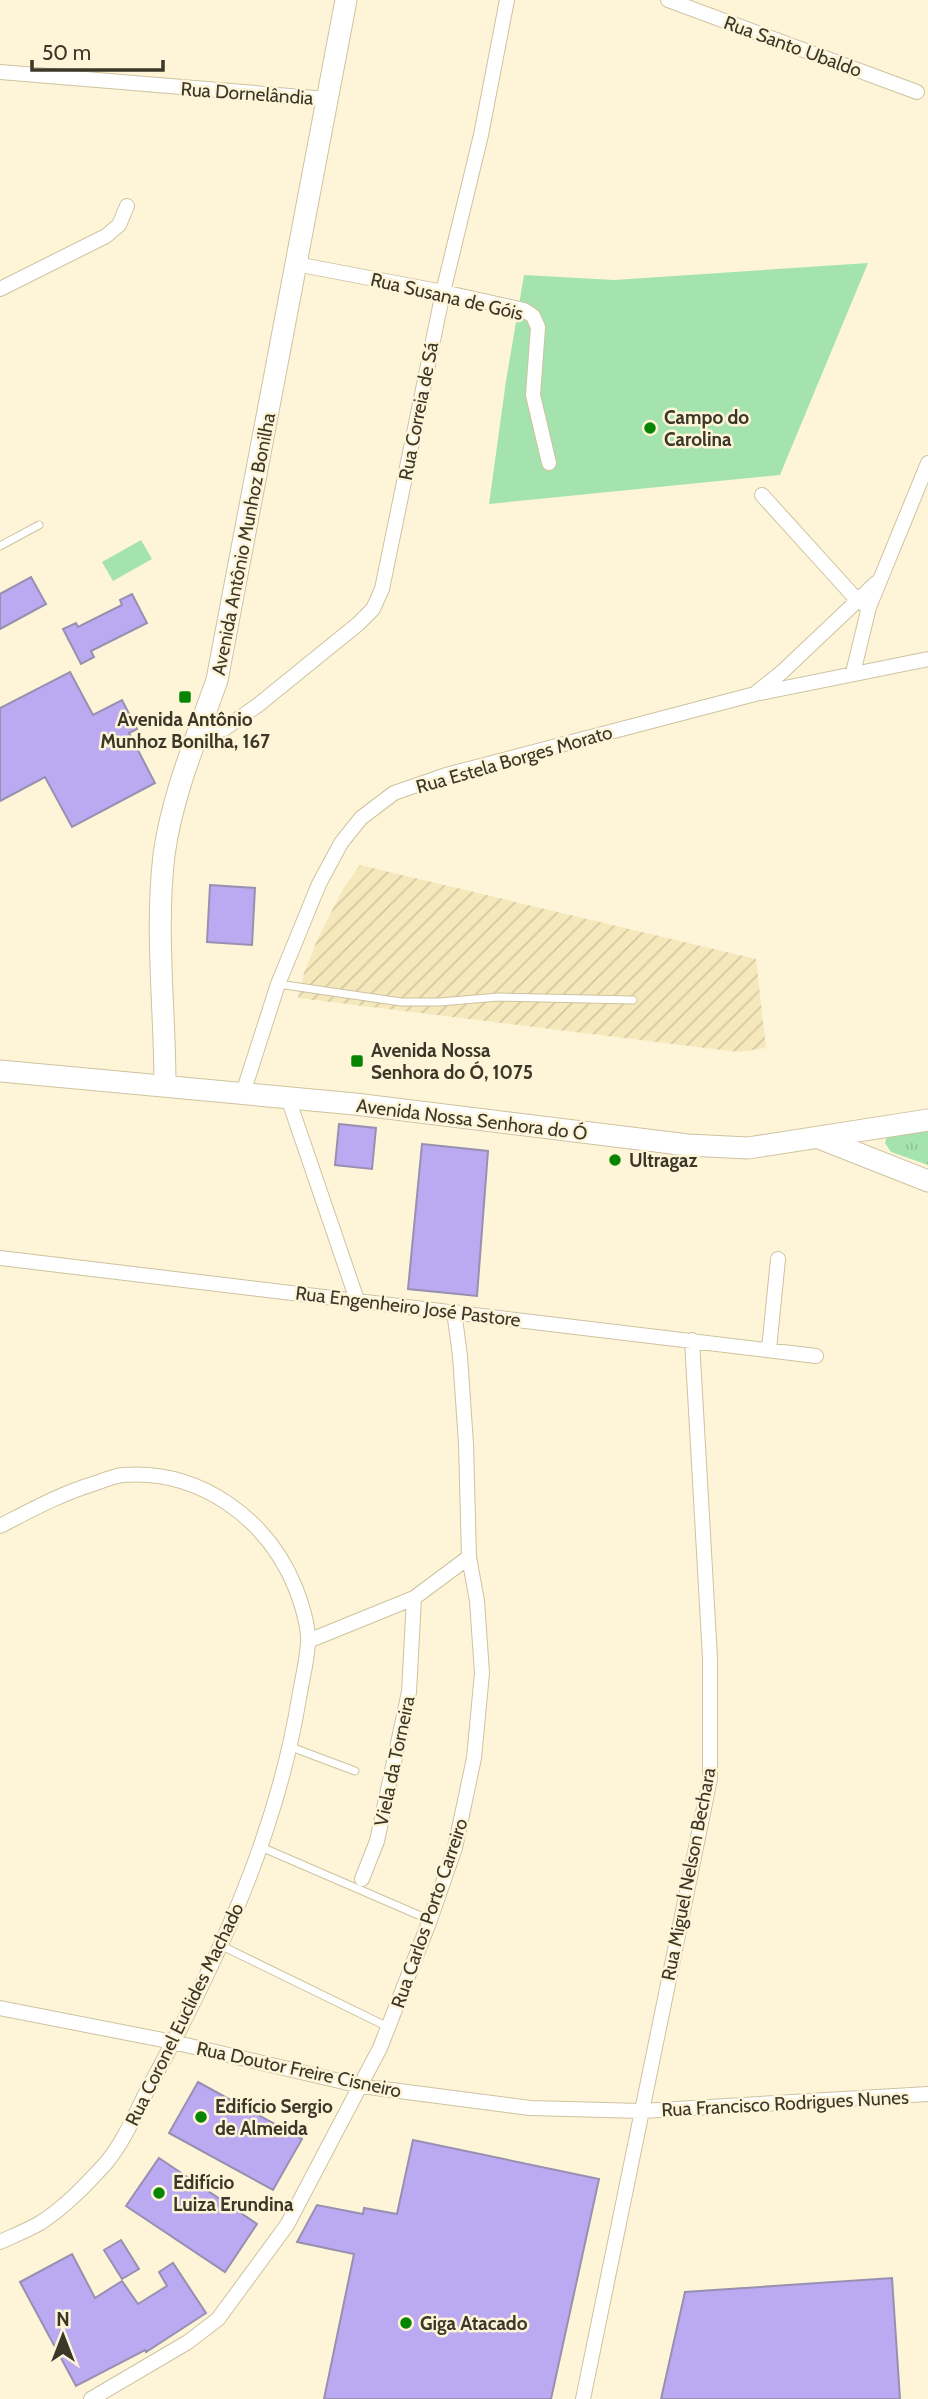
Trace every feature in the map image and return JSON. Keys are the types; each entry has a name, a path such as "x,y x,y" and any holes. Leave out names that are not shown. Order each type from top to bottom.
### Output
{"street":[{"name":"Avenida Antônio Munhoz Bonilha","path":"165,1086 159,954 164,854 180,784 217,680 346,0"},
{"name":"Rua Correia de Sá","path":"199,730 224,729 258,705 358,624 373,609 382,589 443,292 481,135 507,0"},
{"name":"Rua Santo Ubaldo","path":"668,0 917,92"},
{"name":"Rua Dornelândia","path":"0,72 327,99"},
{"path":"0,289 106,236 119,225 127,206"},
{"name":"Rua Susana de Góis","path":"296,264 443,292 524,310 533,316 538,327 533,396 549,463"},
{"path":"755,694 863,604 880,579 928,463"},
{"path":"762,495 863,604"},
{"path":"853,673 863,604"},
{"name":"Rua Estela Borges Morato","path":"243,1093 278,984 315,892 341,844 361,818 394,793 446,775 755,694 928,659"},
{"name":"Avenida Nossa Senhora do Ó","path":"5,1069 288,1098 688,1145 748,1148 928,1120"},
{"path":"288,1098 357,1300"},
{"path":"817,1137 928,1181"},
{"name":"Rua Engenheiro José Pastore","path":"0,1258 816,1356"},
{"path":"769,1349 778,1259"},
{"name":"Rua Carlos Porto Carreiro","path":"91,2399 188,2342 218,2319 287,2225 361,2086 389,2027 455,1848 468,1795 480,1710 481,1636 469,1556 466,1444 454,1311"},
{"name":"Rua Miguel Nelson Bechara","path":"583,2399 710,1779 710,1658 692,1340"},
{"name":"Rua Coronel Euclides Machado","path":"0,1526 62,1493 120,1475 159,1476 200,1487 236,1508 264,1534 287,1567 302,1604 308,1641 291,1747 261,1847 222,1946 173,2042 125,2134 108,2160 76,2194 39,2223 0,2242"},
{"path":"308,1641 414,1598 469,1556"},
{"name":"Viela da Torneira","path":"362,1880 377,1841 409,1692 414,1598"},
{"name":"Rua Doutor Freire Cisneiro","path":"0,2008 173,2042 361,2086 530,2108 642,2111"},
{"name":"Rua Francisco Rodrigues Nunes","path":"642,2111 928,2094"}],"lane":[{"path":"0,546 39,525"},
{"path":"278,984 401,1002 498,997 633,1000"},
{"path":"291,1747 355,1771"},
{"path":"261,1847 430,1920"},
{"path":"222,1946 389,2027"}],"shaded area":[{"path":"360,865 756,959 766,1048 738,1052 298,998 304,973 318,938 343,889"}],"green space":[{"name":"Campo do Carolina","path":"868,263 780,475 489,504 524,275 614,280"},
{"path":"141,540 152,559 113,581 102,562"},
{"path":"928,1130 928,1165 891,1152 885,1143 887,1136"}],"building":[{"path":"31,577 46,604 0,629 0,594"},
{"path":"132,594 147,623 91,651 94,657 81,664 63,629 76,623 78,627 122,605 120,600"},
{"path":"70,672 93,715 122,700 137,729 129,733 155,783 72,827 45,777 0,801 0,708"},
{"path":"210,885 255,888 252,945 207,942"},
{"path":"339,1124 376,1128 372,1169 335,1165"},
{"path":"422,1144 488,1151 477,1296 408,1289"},
{"path":"198,2082 302,2139 273,2190 169,2133"},
{"path":"413,2140 599,2179 551,2399 324,2399 354,2254 297,2242 317,2205 363,2214 364,2208 397,2214"},
{"path":"159,2158 257,2224 225,2272 126,2206"},
{"path":"121,2240 139,2269 122,2279 104,2250"},
{"path":"72,2254 95,2298 122,2281 138,2304 167,2286 159,2272 173,2263 206,2313 146,2352 145,2350 76,2386 20,2282"},
{"path":"892,2278 900,2399 661,2399 685,2292"}],"place":[{"name":"Campo do Carolina","path":"650,428"},
{"name":"Avenida Antônio Munhoz Bonilha, 167","path":"185,697"},
{"name":"Avenida Nossa Senhora do Ó, 1075","path":"357,1061"},
{"name":"Ultragaz","path":"615,1160"},
{"name":"Edifício Sergio de Almeida","path":"201,2117"},
{"name":"Edifício Luiza Erundina","path":"159,2193"},
{"name":"Giga Atacado","path":"406,2323"}]}
